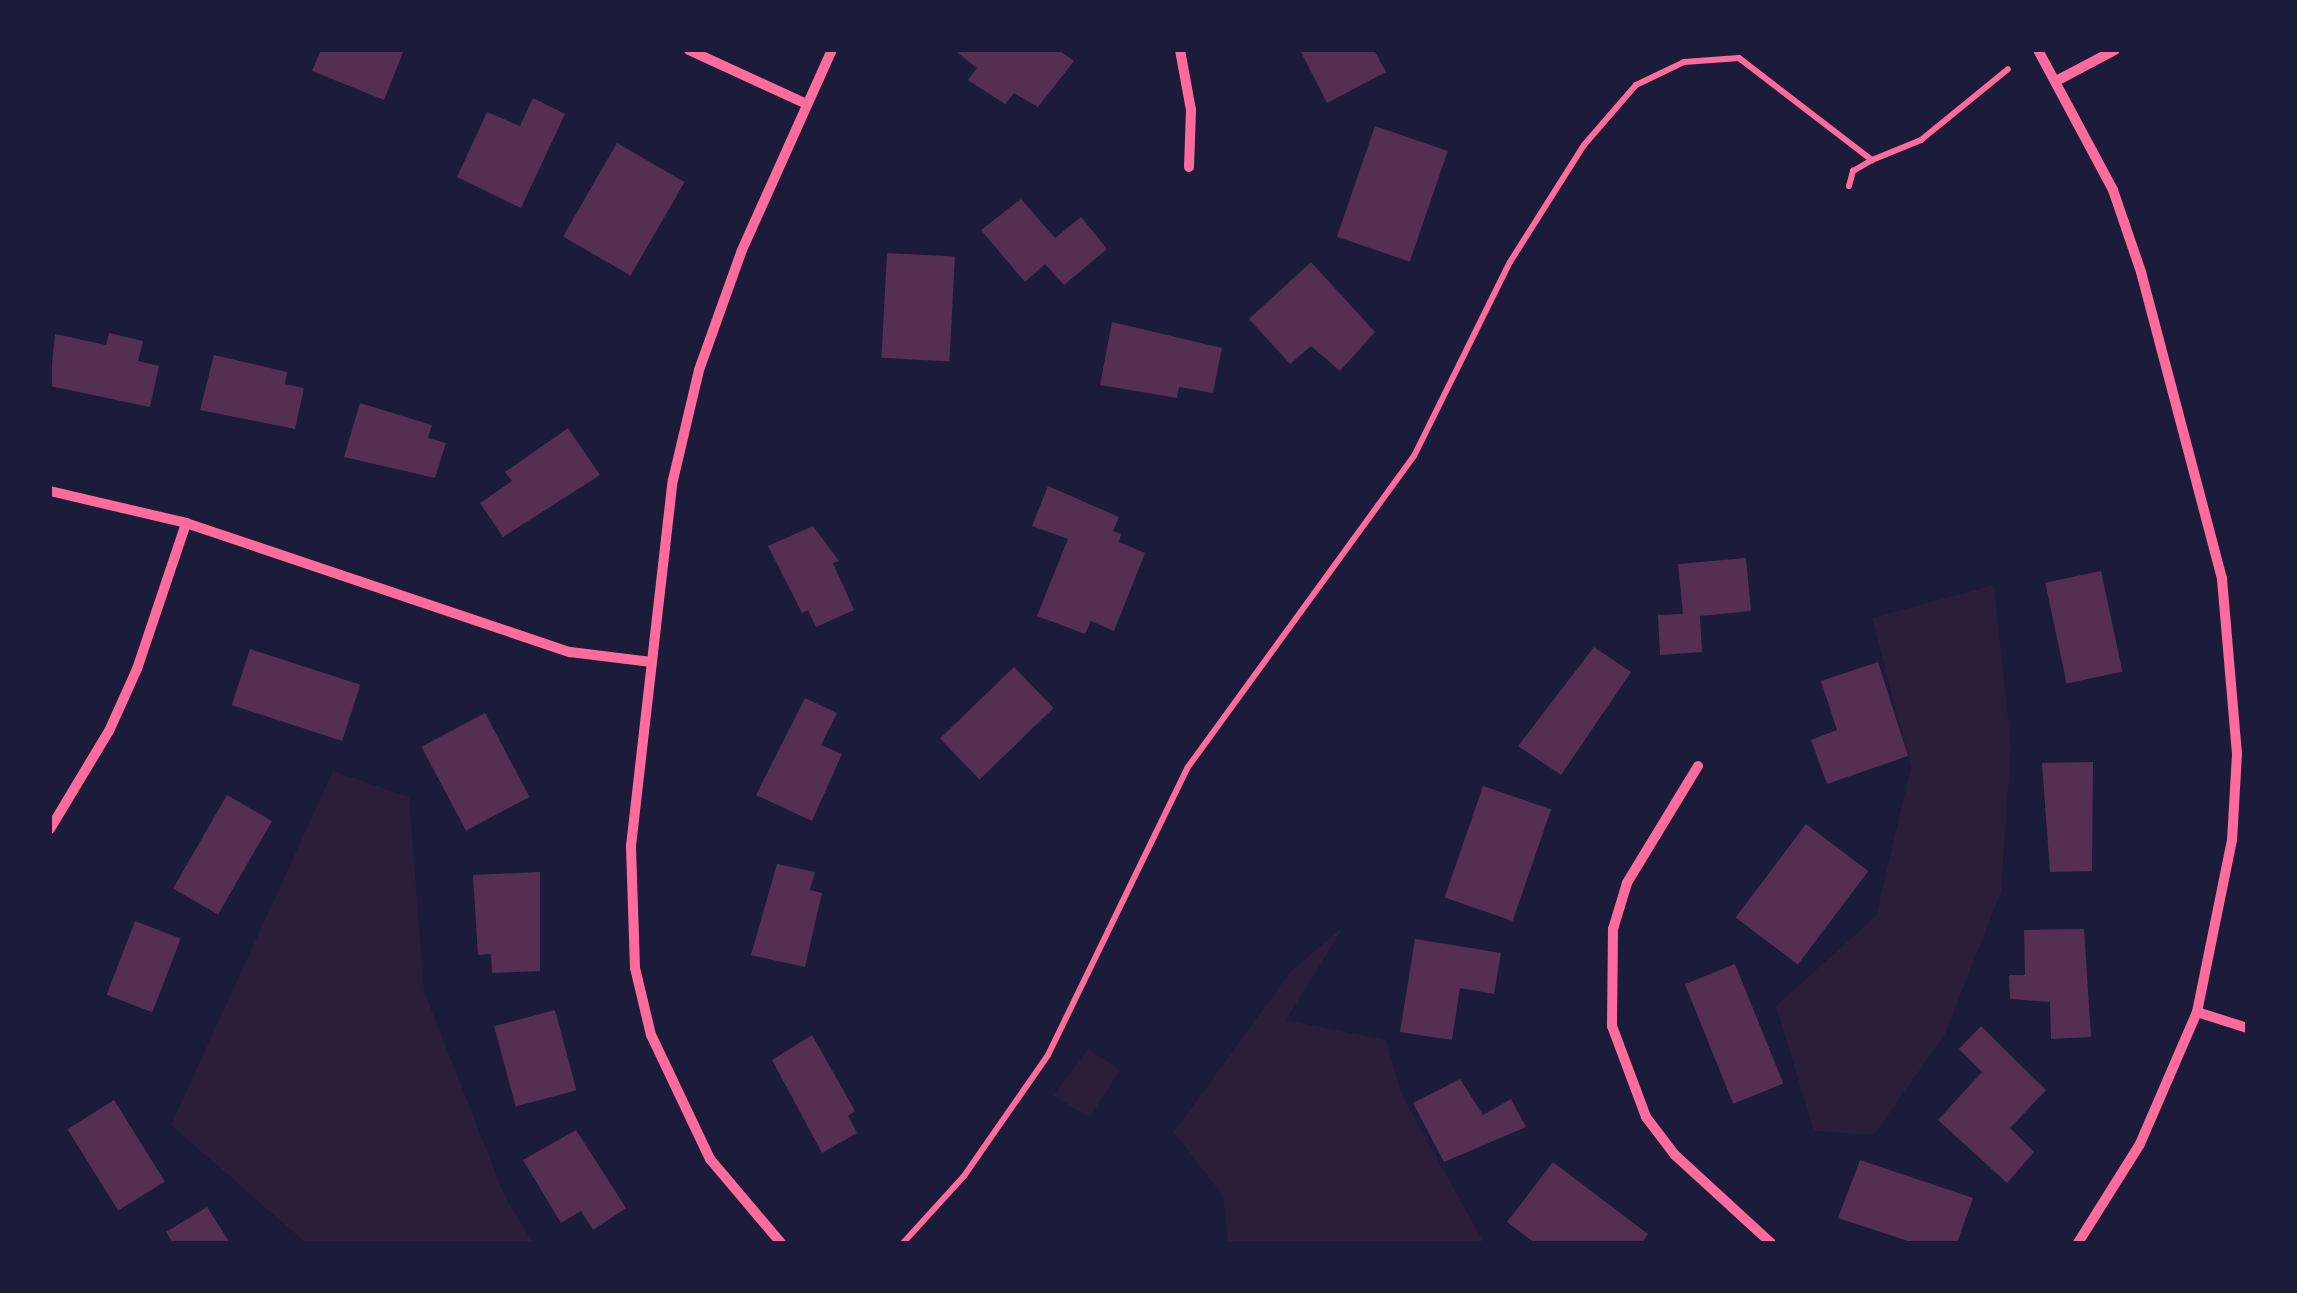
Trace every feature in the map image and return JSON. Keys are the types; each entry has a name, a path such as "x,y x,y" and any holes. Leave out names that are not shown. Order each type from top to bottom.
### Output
{"street":[{"path":"689,50 804,103"},
{"path":"781,1243 710,1159 676,1098 635,968 630,846 673,480 699,370 804,103 832,50"},
{"path":"1180,50 1191,110 1189,168"},
{"path":"2038,50 2058,80 2113,190 2142,272 2222,580 2235,683 2232,840 2196,1012 2140,1144 2078,1243"},
{"path":"2058,80 2115,50"},
{"path":"50,491 186,522 570,652 651,662"},
{"path":"50,829 123,700 186,522"},
{"path":"1698,766 1627,883 1613,929 1612,1026 1646,1117 1675,1155 1771,1243"},
{"path":"2196,1012 2247,1028"}],"path":[{"path":"903,1243 964,1176 1048,1055 1188,767 1414,456 1510,262 1584,145 1636,85 1684,62 1739,58 1872,160"},
{"path":"1850,186 1852,171 1922,140 2008,70"}],"shaded area":[{"path":"1994,585 2011,747 2001,892 1945,1034 1874,1135 1814,1131 1776,1006 1876,916 1911,767 1872,618"},
{"path":"333,771 409,797 424,991 505,1197 533,1243 306,1243 171,1125"},
{"path":"1344,926 1286,1020 1386,1040 1401,1093 1484,1243 1228,1243 1223,1196 1174,1132 1291,971"},
{"path":"1088,1049 1120,1070 1090,1117 1053,1096"}],"building":[{"path":"321,50 404,50 384,100 312,71"},
{"path":"954,50 1059,50 1074,61 1038,107 1014,93 1005,104 968,80 977,68"},
{"path":"1300,50 1374,50 1386,72 1327,103"},
{"path":"533,98 565,114 521,208 457,177 487,112 520,126"},
{"path":"1375,126 1448,151 1410,262 1337,237"},
{"path":"617,143 685,182 631,276 563,237"},
{"path":"1021,199 1055,238 1081,217 1107,249 1064,285 1045,264 1025,282 981,230"},
{"path":"887,253 955,257 949,361 882,358"},
{"path":"1311,262 1375,332 1340,371 1311,346 1290,364 1249,319"},
{"path":"1112,322 1222,348 1213,393 1179,387 1177,398 1100,385"},
{"path":"109,333 143,341 138,361 159,366 150,407 50,386 55,334 106,345"},
{"path":"214,355 287,372 285,384 304,388 295,429 200,410"},
{"path":"360,403 432,425 428,438 446,443 435,478 344,457"},
{"path":"568,428 600,475 503,537 480,503 512,481 505,472"},
{"path":"1048,486 1119,517 1113,531 1121,534 1119,542 1145,553 1114,631 1091,621 1085,634 1037,616 1068,539 1032,526"},
{"path":"813,526 839,561 833,563 854,610 816,627 808,610 802,613 768,546"},
{"path":"1746,558 1751,611 1700,616 1702,652 1660,655 1658,615 1683,614 1678,564"},
{"path":"2101,571 2122,672 2067,684 2045,583"},
{"path":"1594,647 1631,672 1561,775 1518,746"},
{"path":"250,649 360,685 342,741 232,705"},
{"path":"1878,662 1908,756 1827,784 1811,740 1837,730 1821,681"},
{"path":"1014,667 1054,708 980,780 940,739"},
{"path":"805,698 837,713 821,745 842,754 812,821 756,795"},
{"path":"485,713 530,797 466,831 421,747"},
{"path":"2093,762 2092,871 2050,872 2042,763"},
{"path":"1483,786 1551,809 1513,921 1445,898"},
{"path":"227,795 272,821 218,915 173,889"},
{"path":"1806,824 1868,871 1798,964 1736,917"},
{"path":"777,864 815,872 810,890 822,893 805,967 751,955"},
{"path":"540,872 540,971 492,973 491,954 478,955 473,875"},
{"path":"135,921 181,939 152,1012 107,995"},
{"path":"2084,929 2091,1037 2051,1039 2050,1002 2010,999 2009,975 2025,975 2024,930"},
{"path":"1415,939 1501,953 1494,994 1460,988 1452,1040 1400,1032"},
{"path":"1735,964 1783,1084 1733,1104 1685,984"},
{"path":"555,1010 576,1090 516,1106 494,1026"},
{"path":"1981,1026 2046,1090 2010,1128 2034,1152 2007,1183 1938,1120 1982,1072 1959,1049"},
{"path":"812,1035 855,1111 848,1116 857,1133 822,1153 772,1060"},
{"path":"1460,1079 1483,1115 1511,1099 1526,1127 1444,1162 1413,1103"},
{"path":"114,1100 165,1181 118,1211 67,1129"},
{"path":"576,1130 626,1208 593,1230 581,1211 561,1223 523,1160"},
{"path":"1860,1160 1973,1198 1957,1243 1914,1243 1838,1218"},
{"path":"1553,1162 1648,1234 1642,1243 1535,1243 1507,1222"},
{"path":"207,1207 230,1243 173,1243 166,1232"}]}
